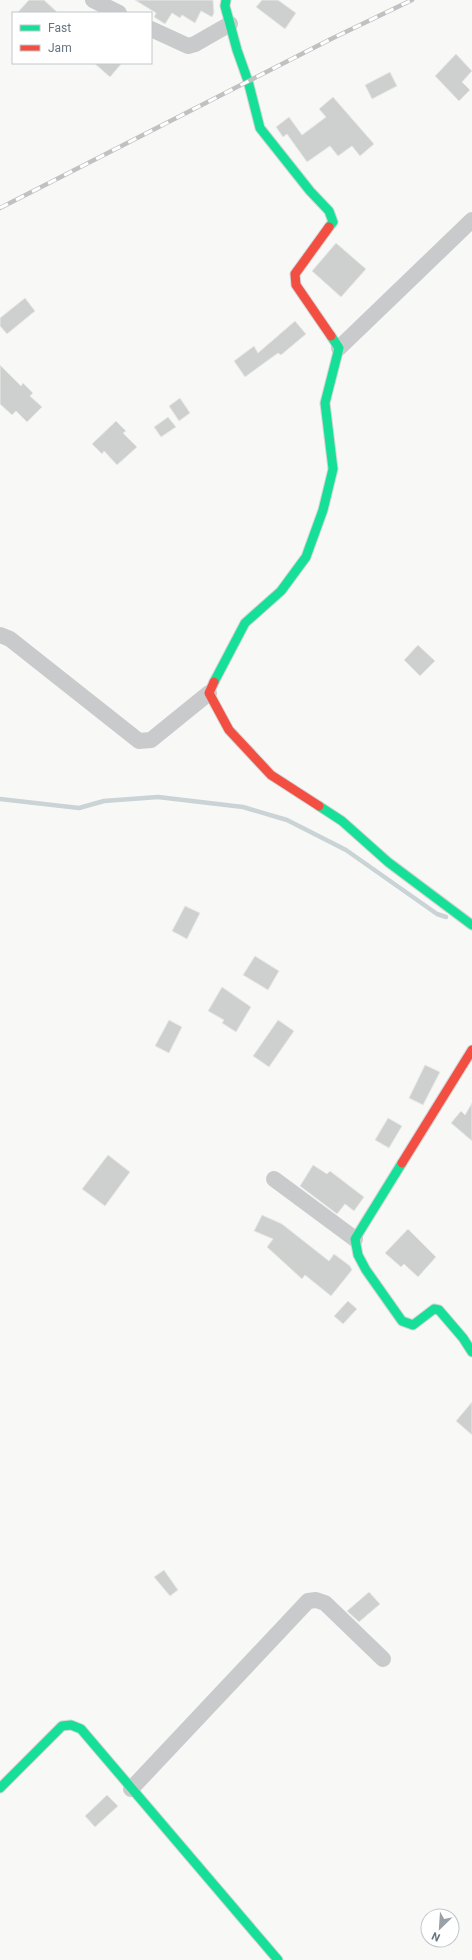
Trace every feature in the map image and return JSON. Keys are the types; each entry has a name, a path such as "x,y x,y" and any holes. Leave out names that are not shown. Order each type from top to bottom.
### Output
{"street":[{"path":"93,0 117,12"},
{"path":"226,0 224,6 248,81 260,128 310,192 329,211 333,222 295,274 296,285 339,348"},
{"path":"152,29 188,46 195,44 230,24"},
{"path":"0,635 10,639 139,741 150,740 209,694 245,623 281,591 306,557 323,510 333,469 325,403 339,348 472,220"},
{"path":"209,694 229,730 271,775 342,821 388,862 472,926"},
{"path":"472,1050 355,1239 358,1255 366,1270 402,1321 413,1325 429,1311 434,1309 439,1310 463,1338 472,1352"},
{"path":"274,1179 355,1239"},
{"path":"130,1788 308,1601 316,1600 325,1603 383,1659"},
{"path":"0,1788 62,1726 71,1725 81,1729 278,1960"}],"building":[{"path":"29,0 44,0 57,12 18,12"},
{"path":"135,0 213,0 214,13 212,17 201,11 195,23 182,15 180,18 172,13 165,24 154,17 156,13"},
{"path":"262,0 278,0 296,13 285,29 256,7"},
{"path":"456,54 472,71 462,82 470,90 459,101 435,76"},
{"path":"95,64 121,64 110,77"},
{"path":"390,72 397,86 372,99 365,85"},
{"path":"333,97 374,144 360,156 352,146 338,156 330,146 307,162 287,134 283,137 276,127 289,117 302,135 326,117 319,109"},
{"path":"336,243 366,269 341,297 312,271"},
{"path":"25,298 35,311 7,334 0,326 0,318"},
{"path":"295,321 306,334 281,355 278,353 245,377 234,361 254,346 258,353"},
{"path":"0,365 21,386 23,383 33,393 30,396 42,407 27,422 16,411 12,415 0,404"},
{"path":"180,398 190,413 179,421 169,406"},
{"path":"168,417 176,427 161,437 154,427"},
{"path":"116,421 126,431 123,433 137,447 117,465 104,451 102,454 92,444"},
{"path":"418,645 435,661 420,676 404,660"},
{"path":"185,906 200,913 187,939 172,931"},
{"path":"255,956 279,971 268,990 243,975"},
{"path":"222,987 251,1007 236,1032 222,1023 224,1020 208,1011"},
{"path":"169,1020 182,1027 169,1053 155,1046"},
{"path":"278,1020 294,1031 269,1067 253,1056"},
{"path":"425,1065 440,1072 423,1105 409,1098"},
{"path":"472,1103 472,1141 451,1123 461,1111 465,1115"},
{"path":"388,1118 402,1126 389,1148 375,1140"},
{"path":"108,1155 130,1172 105,1206 82,1189"},
{"path":"313,1165 327,1174 330,1171 364,1197 354,1211 345,1204 337,1214 300,1186"},
{"path":"262,1215 282,1224 329,1261 334,1254 350,1266 352,1270 331,1296 305,1275 302,1279 267,1247 273,1239 254,1231"},
{"path":"408,1229 436,1257 418,1277 404,1264 401,1267 385,1253"},
{"path":"348,1301 357,1309 343,1324 334,1316"},
{"path":"472,1402 472,1435 456,1421"},
{"path":"164,1570 178,1590 170,1596 154,1577"},
{"path":"369,1592 380,1604 359,1622 347,1611"},
{"path":"107,1795 118,1806 95,1827 85,1816"}],"waterway":[{"path":"0,799 79,808 104,801 158,797 243,807 287,820 346,850 437,914 446,917"}],"railway":[{"path":"0,208 331,39 412,0"}],"traffic: fast":[{"path":"226,0 225,6 237,50 248,81 260,128 310,191 329,211 333,222 329,227"},
{"path":"214,682 245,623 281,591 306,557 323,510 333,469 325,403 339,348 331,336"},
{"path":"319,806 342,821 388,862 472,925"},
{"path":"402,1163 355,1239 358,1255 366,1270 402,1321 413,1325 434,1309 439,1310 463,1338 472,1352"},
{"path":"0,1788 62,1726 71,1725 81,1729 278,1960"}],"traffic: jam":[{"path":"329,227 295,274 296,285 331,336"},
{"path":"214,682 209,693 229,730 271,775 319,806"},
{"path":"402,1163 472,1050"}]}
